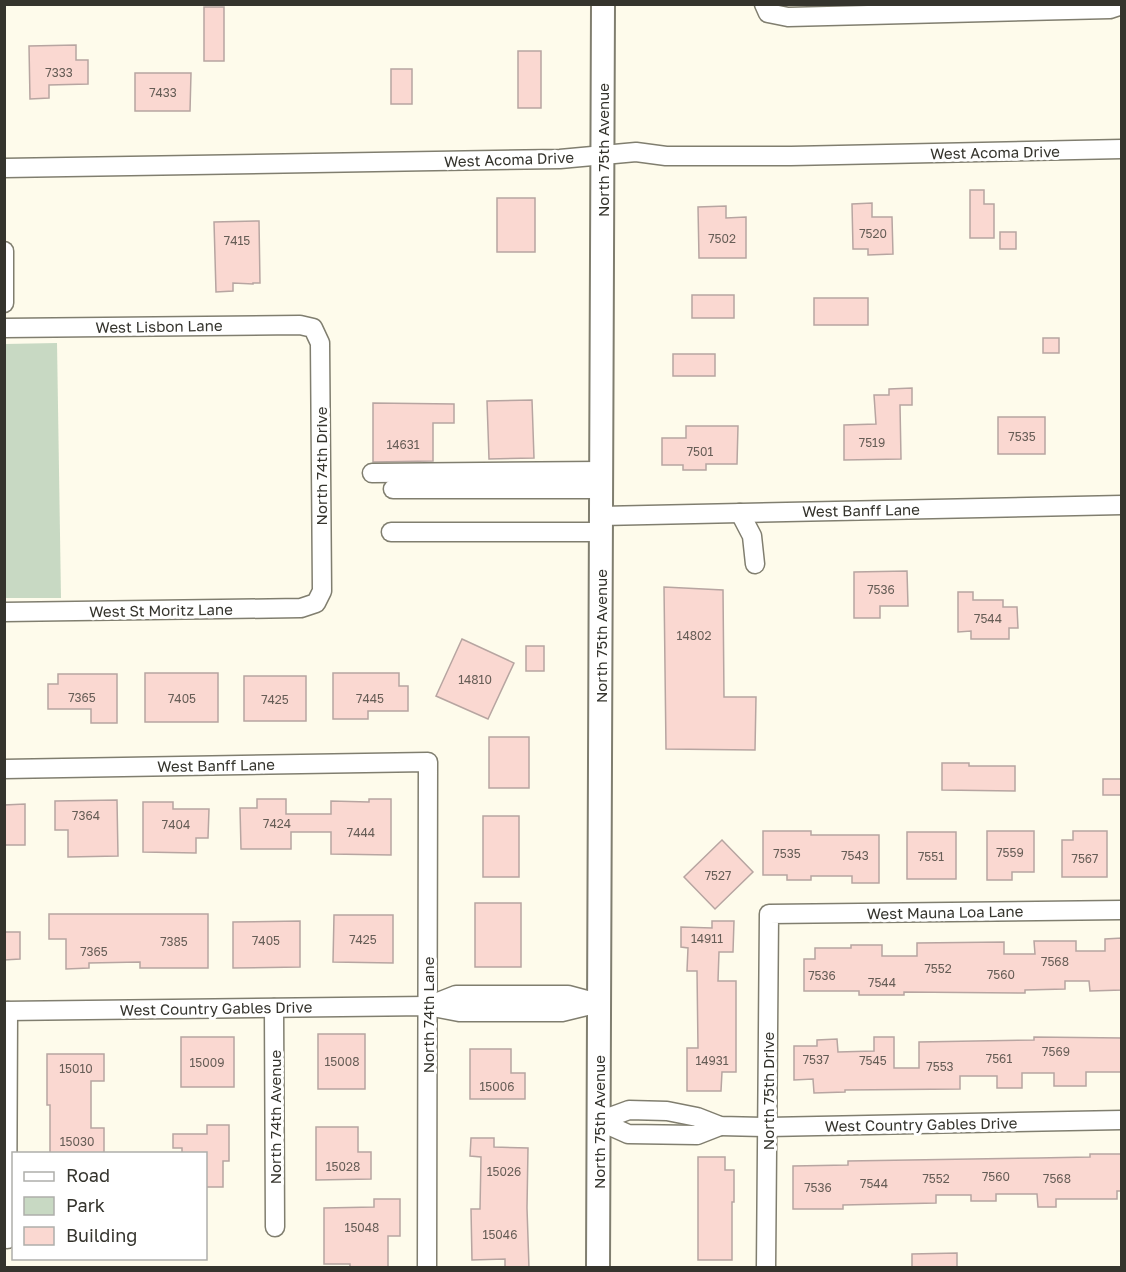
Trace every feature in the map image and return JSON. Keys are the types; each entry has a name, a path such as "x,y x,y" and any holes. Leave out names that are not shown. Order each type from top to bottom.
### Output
{"main road":[{"name":"North 75th Avenue","path":"598,1268 603,4"}],"street":[{"path":"766,9 788,17 1110,9 1122,5"},
{"name":"West Acoma Drive","path":"4,168 560,159 636,152 666,156 792,156 1122,149"},
{"path":"4,251 4,303"},
{"name":"West Lisbon Lane","path":"4,328 300,325 313,328"},
{"name":"North 74th Drive","path":"313,328 320,343 322,591 316,603"},
{"path":"372,473 602,480"},
{"path":"393,489 602,480"},
{"name":"West Banff Lane","path":"391,532 601,524 740,513 1122,504"},
{"path":"740,513 752,537 755,564"},
{"name":"West St Moritz Lane","path":"4,612 301,608 316,603"},
{"name":"West Banff Lane","path":"4,769 428,762"},
{"name":"North 74th Lane","path":"427,1268 428,762"},
{"name":"West Mauna Loa Lane","path":"769,914 1122,910"},
{"name":"North 75th Drive","path":"766,1268 769,914"},
{"name":"West Country Gables Drive","path":"6,1011 428,1006 459,1012 562,1012 599,1003"},
{"name":"North 74th Avenue","path":"274,1008 275,1227"},
{"path":"6,1011 7,1239"},
{"name":"West Country Gables Drive","path":"599,1121 628,1134 697,1135 720,1126 1122,1120"}],"green space":[{"path":"57,343 61,598 5,598 5,344"}],"building":[{"path":"204,7 224,7 224,61 204,61"},
{"path":"76,45 76,60 88,60 88,84 49,85 49,98 30,99 29,46"},
{"path":"518,51 541,51 541,108 518,108"},
{"path":"391,69 412,69 412,104 391,104"},
{"path":"135,73 191,73 190,111 135,111"},
{"path":"970,190 984,190 984,204 994,204 994,238 970,238"},
{"path":"497,198 535,198 535,252 497,252"},
{"path":"872,203 872,217 892,217 893,254 868,255 868,249 853,249 852,204"},
{"path":"726,206 726,218 746,217 746,258 699,258 698,207"},
{"path":"259,221 260,283 233,283 233,291 216,292 214,222"},
{"path":"1000,232 1016,232 1016,249 1000,249"},
{"path":"692,295 734,295 734,318 692,318"},
{"path":"814,298 868,298 868,325 814,325"},
{"path":"1043,338 1059,338 1059,353 1043,353"},
{"path":"673,354 715,354 715,376 673,376"},
{"path":"912,388 912,405 900,405 901,459 844,460 844,425 876,424 874,395 889,395 889,389"},
{"path":"532,400 534,458 489,459 487,401"},
{"path":"373,403 454,404 454,423 433,423 433,461 373,462"},
{"path":"998,417 1045,417 1045,454 998,454"},
{"path":"686,426 738,426 737,464 706,464 706,470 683,470 683,465 662,465 662,438 686,438"},
{"path":"907,571 908,606 880,606 880,618 854,618 854,572"},
{"path":"664,587 723,590 724,697 756,697 755,750 666,749"},
{"path":"958,592 973,592 973,600 1003,600 1003,607 1017,607 1018,628 1009,628 1009,639 971,639 971,631 958,632"},
{"path":"462,639 514,663 488,719 436,696"},
{"path":"526,646 544,646 544,671 526,671"},
{"path":"145,673 218,673 218,722 145,722"},
{"path":"333,673 399,673 399,686 408,686 408,711 368,711 368,719 333,719"},
{"path":"58,674 117,674 117,723 91,723 91,709 48,709 48,684 58,684"},
{"path":"244,676 306,676 306,721 244,721"},
{"path":"489,737 529,737 529,788 489,788"},
{"path":"942,763 969,763 969,766 1015,766 1015,791 942,790"},
{"path":"1103,779 1122,779 1122,795 1103,795"},
{"path":"257,799 286,799 286,814 331,814 331,801 369,802 369,799 391,799 391,855 331,854 331,832 291,832 291,849 241,849 240,808 257,808"},
{"path":"117,800 118,856 68,857 68,830 55,830 55,801"},
{"path":"143,802 173,802 173,809 209,809 208,838 196,838 196,853 143,852"},
{"path":"25,804 25,845 4,845 4,805"},
{"path":"483,816 519,816 519,877 483,877"},
{"path":"763,831 811,831 811,835 879,835 879,883 852,883 852,876 811,876 811,880 787,880 787,875 763,875"},
{"path":"987,831 1034,831 1034,872 1012,872 1012,880 987,880"},
{"path":"1073,831 1107,831 1107,877 1062,877 1062,840 1073,840"},
{"path":"907,832 956,832 956,879 907,879"},
{"path":"722,840 753,872 715,909 684,877"},
{"path":"475,903 521,903 521,967 475,967"},
{"path":"49,914 208,914 208,968 140,968 140,962 89,963 89,968 66,969 66,939 49,939"},
{"path":"334,915 393,915 393,963 333,962"},
{"path":"300,921 300,967 233,968 233,922"},
{"path":"712,921 734,921 733,952 719,952 718,981 736,981 736,1072 722,1072 721,1091 687,1091 687,1048 698,1048 697,971 687,971 688,948 681,947 681,927 712,928"},
{"path":"4,932 20,932 20,959 4,960"},
{"path":"1122,938 1122,990 1090,991 1089,981 1065,981 1065,989 1025,990 1025,993 904,992 904,995 859,995 859,991 804,991 804,959 815,959 815,948 882,945 882,956 917,956 917,943 1004,942 1004,954 1035,954 1034,941 1076,941 1076,951 1105,951 1105,939"},
{"path":"318,1034 365,1034 365,1089 318,1089"},
{"path":"181,1037 234,1037 234,1087 181,1087"},
{"path":"874,1037 894,1037 894,1068 919,1068 919,1042 1034,1040 1034,1037 1122,1038 1122,1072 1086,1072 1086,1086 1054,1086 1054,1073 1022,1073 1022,1088 997,1088 997,1076 960,1076 960,1089 845,1090 845,1092 814,1093 813,1079 794,1080 794,1046 817,1046 817,1040 837,1039 838,1052 874,1051"},
{"path":"470,1049 511,1049 511,1073 525,1073 525,1099 470,1099"},
{"path":"47,1054 104,1054 104,1081 91,1081 91,1128 104,1128 104,1152 50,1152 50,1105 47,1105"},
{"path":"207,1125 229,1125 229,1161 223,1161 223,1187 207,1187 207,1152 182,1152 182,1148 173,1148 173,1134 207,1134"},
{"path":"316,1127 358,1127 358,1152 371,1152 371,1179 316,1180"},
{"path":"471,1138 494,1138 494,1147 528,1148 529,1268 505,1268 505,1259 472,1260 471,1209 480,1209 481,1157 470,1156"},
{"path":"1090,1154 1122,1154 1122,1191 1117,1191 1117,1199 1056,1199 1056,1207 1038,1207 1037,1194 996,1194 996,1201 971,1201 971,1195 936,1195 936,1203 843,1205 843,1209 793,1209 793,1166 848,1165 848,1161 1090,1157"},
{"path":"698,1157 725,1157 725,1170 734,1170 732,1260 698,1260"},
{"path":"374,1199 400,1199 400,1236 388,1236 388,1268 350,1268 350,1264 324,1264 324,1208 374,1207"},
{"path":"957,1253 957,1268 912,1268 912,1254"}]}
